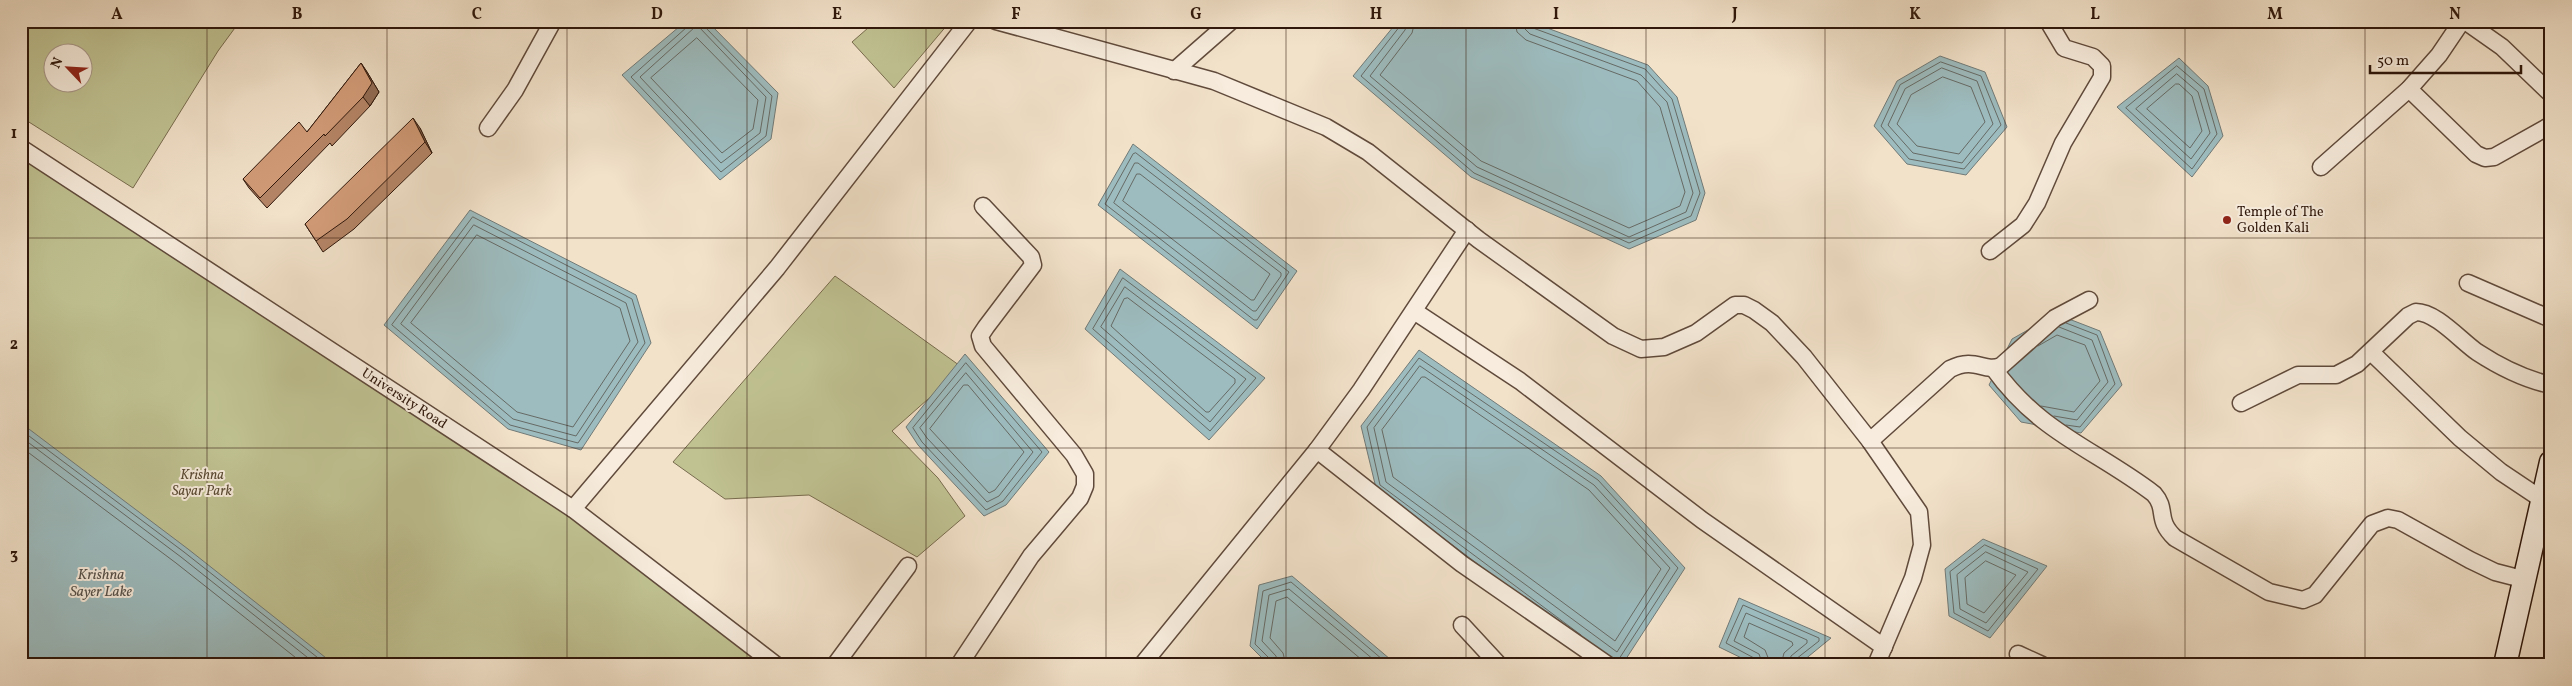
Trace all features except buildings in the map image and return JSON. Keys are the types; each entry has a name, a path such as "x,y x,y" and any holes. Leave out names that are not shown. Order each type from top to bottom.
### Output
{"main road":[{"path":"2505,665 2526,580 2551,462"}],"street":[{"path":"488,128 515,90 552,21"},
{"path":"573,509 777,268 969,21"},
{"path":"996,21 1247,93 1326,126 1368,152 1467,230 1613,336 1641,349 1664,347 1696,333 1735,305 1744,305 1772,323 1804,357 1870,441 1920,512 1922,545 1913,578 1876,665"},
{"path":"1174,71 1230,21"},
{"path":"1990,251 2023,225 2037,204 2063,143 2102,77 2102,66 2093,57 2064,48 2048,21"},
{"path":"2321,167 2409,89 2439,55 2464,21 2502,47 2551,94"},
{"path":"2409,89 2476,154 2485,158 2494,157 2551,125"},
{"name":"University Road","path":"21,148 573,509 776,665"},
{"path":"959,665 1031,556 1080,498 1085,486 1085,474 1074,454 983,346 980,336 1033,265 1031,257 983,206"},
{"path":"1142,665 1318,450 1414,311 1467,230"},
{"path":"2468,283 2551,319"},
{"path":"1994,369 2001,366 2055,318 2089,300"},
{"path":"1414,311 1520,381 1702,520 1884,647"},
{"path":"2241,403 2298,375 2336,375 2357,364 2408,316 2416,312 2423,312 2506,370 2536,382 2551,385"},
{"path":"2370,352 2460,438 2501,472 2543,500"},
{"path":"1870,441 1950,369 1963,363 1973,363 1994,369 2026,408 2049,427 2154,494 2160,501 2162,520 2167,530 2175,538 2269,592 2303,600 2315,595 2372,524 2388,518 2398,520 2495,572 2526,580"},
{"path":"1318,450 1462,564 1608,665"},
{"path":"835,665 908,566"},
{"path":"1462,625 1500,665"},
{"path":"2018,654 2042,665"}],"green space":[{"path":"31,21 240,21 218,51 133,188 21,117 21,31"},
{"path":"876,21 946,21 948,24 894,88 852,42"},
{"name":"Krishna Sayar Park","path":"21,148 573,509 778,665 21,665"},
{"path":"835,276 963,368 892,431 938,478 965,516 917,557 809,495 725,499 673,462"}],"water":[{"path":"686,21 707,21 778,93 771,139 720,180 622,75"},
{"path":"1398,21 1528,21 1648,65 1677,97 1705,193 1696,220 1629,249 1471,177 1353,76"},
{"path":"1940,56 1985,72 2007,127 1966,175 1907,164 1874,126 1897,81"},
{"path":"2179,58 2208,86 2223,136 2192,177 2117,107"},
{"path":"1133,144 1297,271 1257,329 1098,205"},
{"path":"470,210 636,295 651,343 581,450 508,429 384,325"},
{"path":"1120,269 1265,378 1209,440 1085,329"},
{"path":"2056,314 2100,331 2122,385 2081,433 2021,422 1989,385 2012,339"},
{"path":"1419,350 1601,476 1685,568 1622,665 1613,665 1376,488 1361,426"},
{"path":"965,354 1049,452 1006,505 984,516 918,445 906,427"},
{"name":"Krishna Sayer Lake","path":"21,423 188,549 335,665 21,665"},
{"path":"1983,539 2047,566 1990,638 1949,616 1945,569"},
{"path":"1292,576 1397,665 1269,665 1250,646 1259,585"},
{"path":"1739,598 1831,638 1798,665 1756,665 1719,647"}],"place":[{"name":"Temple of The Golden Kali","path":"2227,220"}]}
